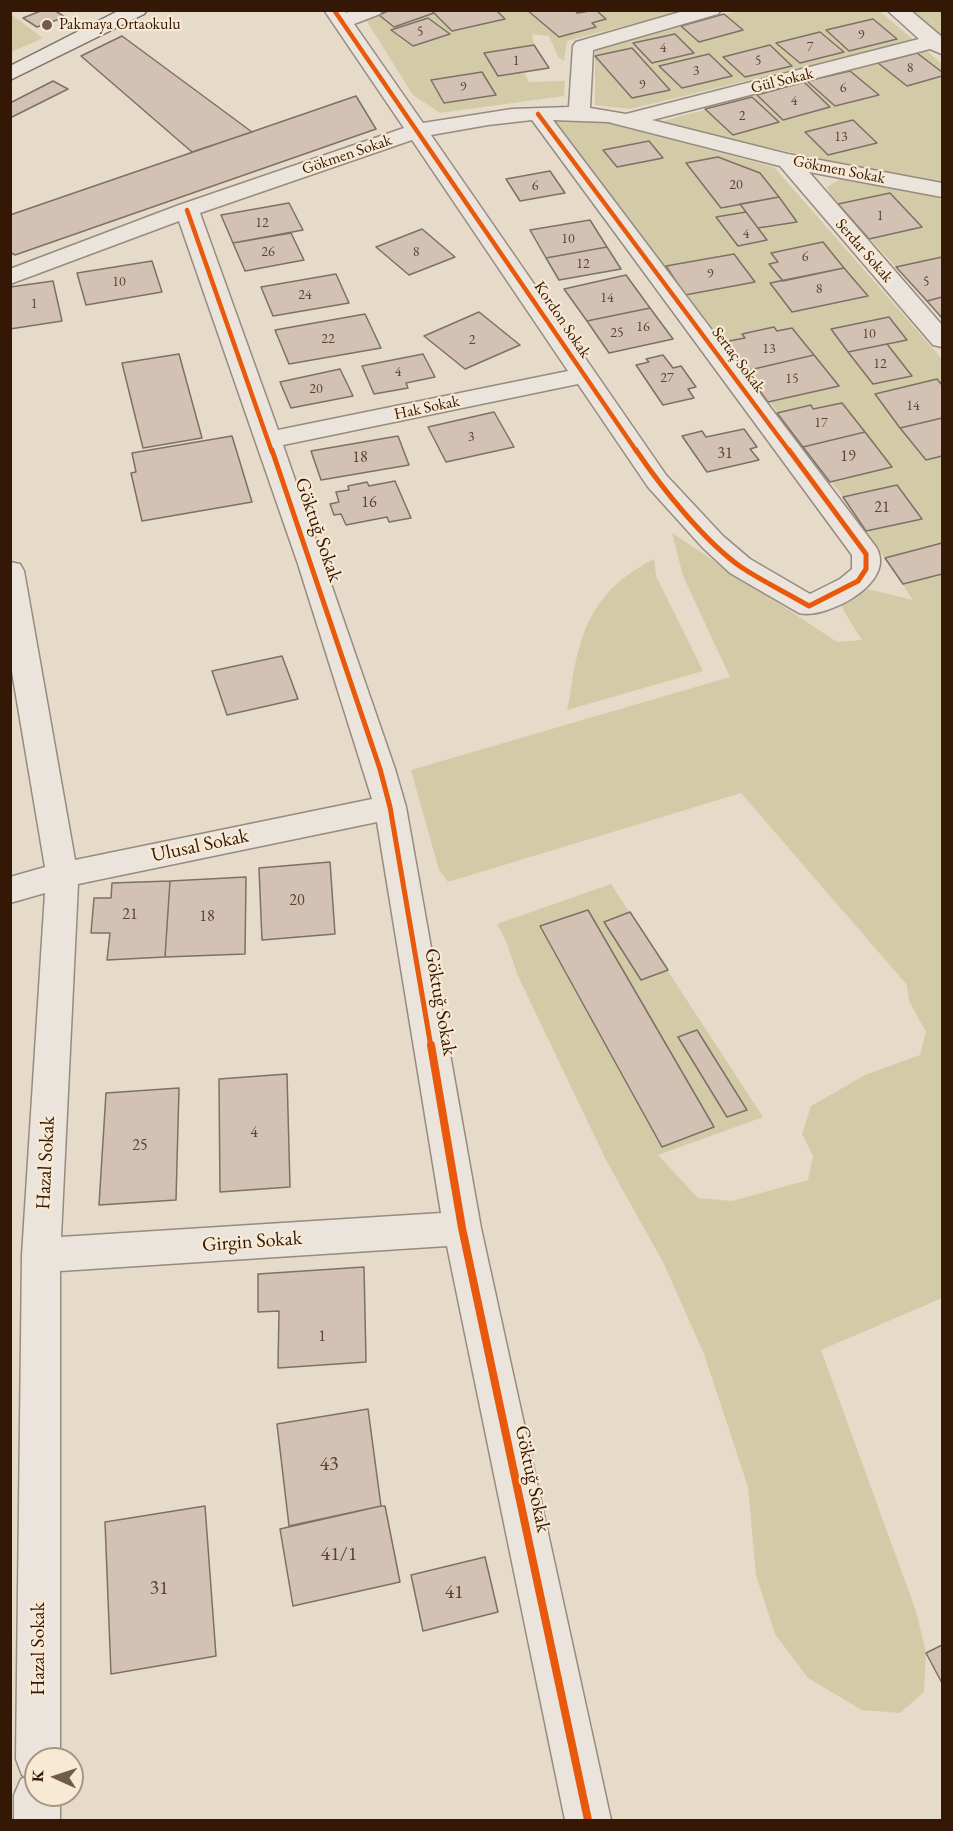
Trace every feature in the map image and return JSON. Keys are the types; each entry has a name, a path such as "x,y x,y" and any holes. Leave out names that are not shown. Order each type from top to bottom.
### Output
{"street":[{"path":"10,74 137,10"},
{"path":"338,16 373,10"},
{"path":"579,112 583,45 711,10"},
{"path":"897,10 939,44"},
{"name":"Kordon Sokak","path":"338,16 657,481 692,521 740,566 809,606"},
{"name":"Gül Sokak","path":"628,120 939,44"},
{"name":"Gökmen Sokak","path":"10,277 187,210 417,131 486,118 579,112 628,120 788,161 942,190"},
{"name":"Sertaç Sokak","path":"538,114 866,554 867,568 862,577 809,606"},
{"name":"Serdar Sokak","path":"788,161 942,340"},
{"name":"Göktuğ Sokak","path":"187,210 270,440 380,769 390,807 462,1228 588,1821"},
{"name":"Hak Sokak","path":"270,440 584,375"},
{"name":"Hazal Sokak","path":"11,576 62,874 42,1256 25,1676 36,1747"},
{"name":"Ulusal Sokak","path":"10,890 62,874 390,807"},
{"name":"Girgin Sokak","path":"42,1256 462,1228"}],"shaded area":[{"path":"390,10 681,11 567,41 564,61 558,57 549,36 532,34 534,45 549,68 524,73 529,82 565,81 564,96 440,113 413,95 366,20"},
{"path":"738,11 879,11 914,40 630,109 595,105 595,49"},
{"path":"910,11 942,11 942,35"},
{"path":"11,14 43,38 11,52 11,30 13,28"},
{"path":"926,50 942,64 942,185 679,128 665,124 663,121"},
{"path":"568,120 608,123 774,167 942,359 942,1298 821,1350 916,1611 926,1653 924,1692 900,1713 862,1710 808,1678 775,1634 756,1575 748,1487 704,1354 664,1264 606,1160 518,976 506,941 497,924 611,884 763,1117 658,1155 698,1198 732,1201 808,1180 813,1156 802,1134 811,1106 865,1075 920,1055 926,1032 909,1001 907,985 741,793 448,882 439,870 411,770 730,677 683,576 672,533 837,642 862,640 840,601 868,589 913,600 843,497 554,122"},
{"path":"855,177 930,194 942,200 942,318 831,196 827,187 842,178"},
{"path":"654,559 656,576 703,671 567,710 580,646 592,614 611,589 623,578"}],"building":[{"path":"43,10 54,10 65,17 37,27 23,18"},
{"path":"390,10 431,10 434,13 394,27 379,15"},
{"path":"496,10 505,19 452,31 432,11"},
{"path":"527,10 575,10 577,13 596,10 606,19 592,23 596,27 559,37"},
{"path":"724,14 743,30 699,42 681,26"},
{"path":"428,18 450,34 413,46 391,30"},
{"path":"873,19 897,39 849,51 826,30"},
{"path":"820,32 844,52 800,63 776,43"},
{"path":"675,34 694,53 652,63 633,43"},
{"path":"122,36 252,132 192,152 81,56"},
{"path":"534,45 549,68 498,76 484,53"},
{"path":"770,45 792,66 745,77 723,57"},
{"path":"632,48 670,90 632,98 595,56"},
{"path":"917,53 942,72 942,76 907,86 878,63"},
{"path":"709,54 732,76 682,88 659,66"},
{"path":"850,71 879,95 835,106 807,81"},
{"path":"482,72 496,95 444,103 431,80"},
{"path":"53,81 68,89 10,118 10,103"},
{"path":"804,82 830,107 783,120 757,95"},
{"path":"356,96 376,129 15,255 10,252 10,215"},
{"path":"752,97 779,122 733,135 705,109"},
{"path":"853,120 877,143 828,155 805,132"},
{"path":"649,141 663,158 617,167 603,150"},
{"path":"718,157 760,173 779,197 721,208 686,163"},
{"path":"550,171 565,193 520,201 506,179"},
{"path":"890,193 922,227 869,239 838,204"},
{"path":"779,197 797,222 758,228 740,204"},
{"path":"289,203 303,230 233,243 221,215"},
{"path":"746,212 767,240 738,246 716,217"},
{"path":"590,220 607,247 546,258 530,230"},
{"path":"422,229 455,257 409,275 376,247"},
{"path":"291,233 304,260 245,271 233,243"},
{"path":"823,242 844,268 783,281 769,264 778,262 771,253"},
{"path":"607,247 621,269 559,280 546,258"},
{"path":"734,254 755,282 685,295 666,266"},
{"path":"942,257 942,297 927,301 896,267"},
{"path":"152,261 162,292 86,305 77,273"},
{"path":"844,268 868,296 792,312 770,283"},
{"path":"336,274 349,303 273,316 261,287"},
{"path":"626,275 650,308 587,321 564,289"},
{"path":"53,281 62,321 10,329 10,287"},
{"path":"942,297 942,318 927,301"},
{"path":"650,308 673,339 609,353 587,321"},
{"path":"479,312 520,345 465,369 424,336"},
{"path":"365,314 381,348 289,364 275,330"},
{"path":"889,317 907,340 848,352 831,329"},
{"path":"774,327 777,331 792,328 814,355 745,371 723,342 745,338 742,334"},
{"path":"887,344 912,376 873,384 848,352"},
{"path":"179,354 202,438 143,448 122,363"},
{"path":"423,354 435,377 406,383 408,388 374,394 362,366"},
{"path":"663,355 673,368 681,366 696,387 688,389 694,398 663,405 636,365 649,362 646,359"},
{"path":"814,355 839,386 768,402 745,371"},
{"path":"340,369 353,396 291,408 280,382"},
{"path":"937,379 942,385 942,418 900,428 875,394"},
{"path":"842,403 865,432 803,447 777,413 811,405 813,409"},
{"path":"494,412 514,447 446,462 428,427"},
{"path":"942,418 942,456 926,460 900,428"},
{"path":"744,429 757,447 750,449 759,460 707,472 682,436 702,431 706,437"},
{"path":"865,432 892,467 830,482 803,447"},
{"path":"232,436 252,502 142,521 131,473 136,472 132,453"},
{"path":"398,436 409,465 321,480 311,451"},
{"path":"395,481 411,518 389,522 387,517 346,525 341,514 334,515 330,504 339,502 336,492 349,490 348,486 367,482 369,486"},
{"path":"897,485 922,519 866,531 843,497"},
{"path":"942,543 942,574 903,584 885,558"},
{"path":"282,656 298,699 227,715 212,671"},
{"path":"330,862 335,934 262,940 259,868"},
{"path":"246,877 245,954 165,957 170,881"},
{"path":"170,881 165,957 107,960 110,933 91,933 94,898 111,898 112,883"},
{"path":"588,910 714,1127 662,1147 540,926"},
{"path":"630,912 668,970 641,980 604,922"},
{"path":"697,1030 747,1110 727,1117 678,1037"},
{"path":"287,1074 290,1187 220,1192 219,1079"},
{"path":"179,1088 176,1200 99,1205 106,1093"},
{"path":"364,1267 366,1362 278,1368 279,1311 258,1312 258,1274"},
{"path":"368,1409 381,1506 289,1526 277,1424"},
{"path":"205,1506 216,1656 111,1674 105,1522"},
{"path":"385,1506 400,1582 293,1606 280,1529"},
{"path":"485,1557 498,1612 423,1631 411,1575"},
{"path":"942,1645 942,1683 926,1653"}],"cycle path":[{"path":"334,10 657,481 713,542 740,566 809,606 858,581 866,567 866,554 538,114"},
{"path":"187,210 312,564 380,769 390,807 462,1228 588,1820"}],"place":[{"name":"Pakmaya Ortaokulu","path":"47,25"}]}
